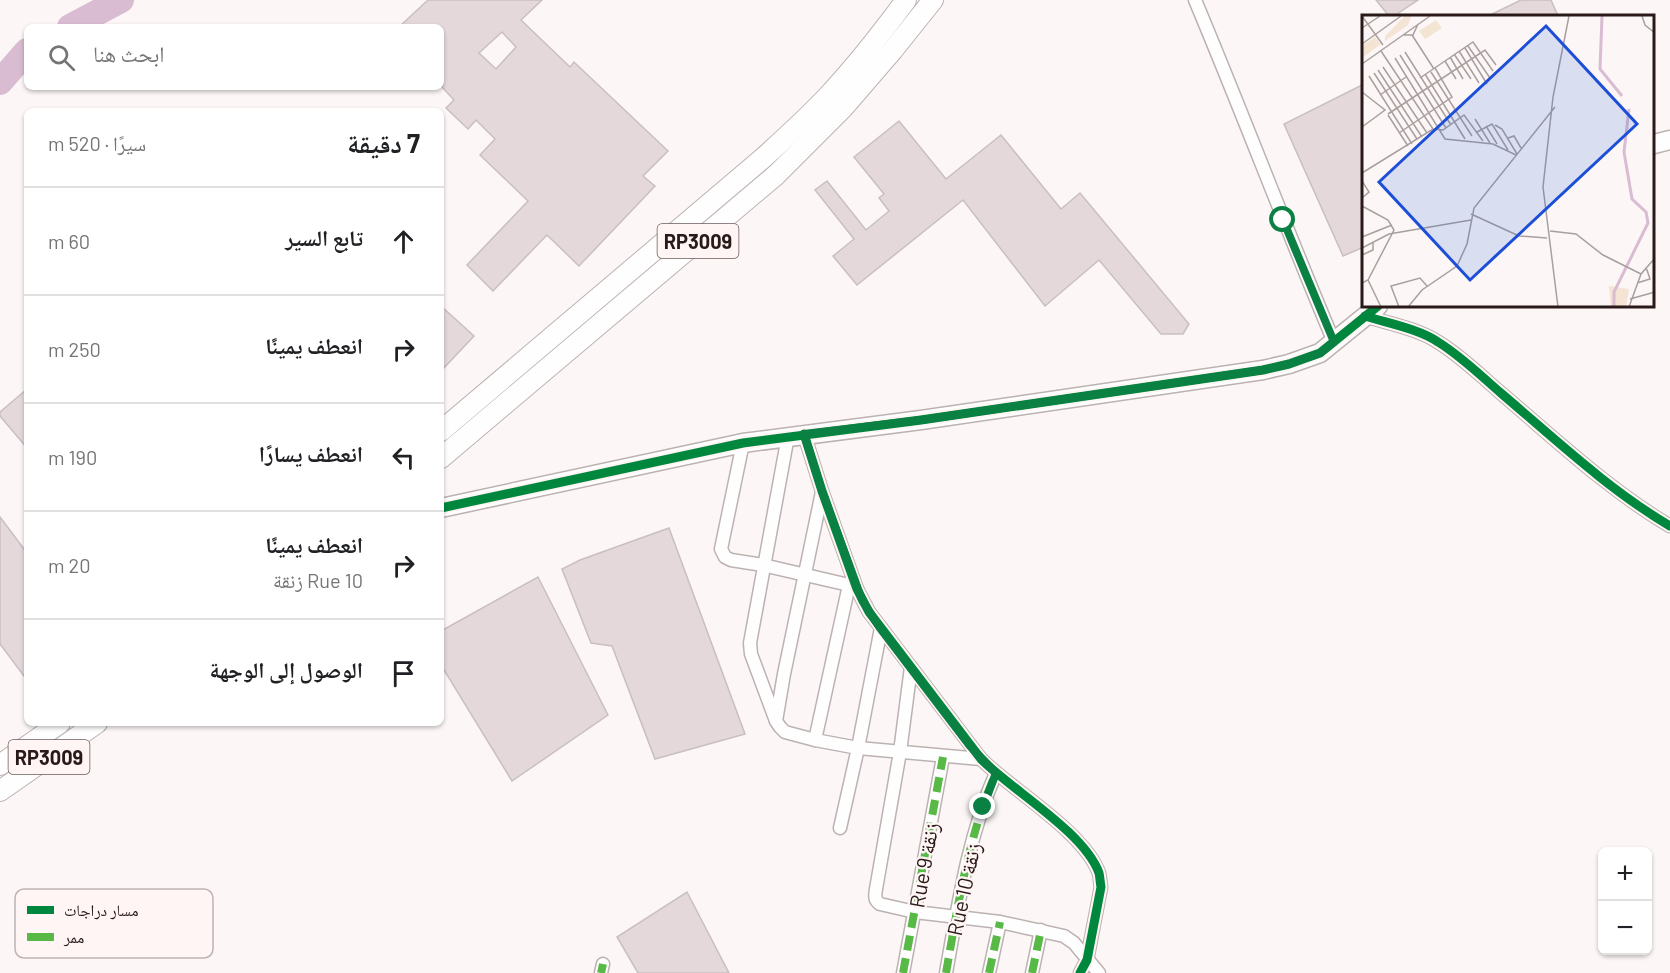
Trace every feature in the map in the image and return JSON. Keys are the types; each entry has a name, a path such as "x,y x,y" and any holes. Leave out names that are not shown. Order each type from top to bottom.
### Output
{"main road":[{"name":"RP3009","path":"444,429 795,129 870,47 906,0"},
{"name":"RP3009","path":"444,455 776,175 843,108 933,0"},
{"name":"RP3009","path":"0,765 56,726"},
{"name":"RP3009","path":"0,791 93,726"}],"street":[{"path":"1195,0 1334,342"},
{"path":"1655,144 1670,141"},
{"path":"444,507 742,443 921,420 1254,372 1289,364 1320,353 1372,311 1438,341 1585,465 1670,526"},
{"path":"796,435 822,491 853,587 880,628 981,759 1052,817 1080,844 1100,874 1101,887 1087,960 1080,973"},
{"path":"796,435 763,565 750,643 751,654 776,721 785,732 858,748 981,759"},
{"path":"742,443 721,549 725,557 853,587"},
{"path":"776,721 822,491"},
{"path":"815,740 853,587"},
{"path":"840,828 858,748 880,628"},
{"path":"911,667 876,901 880,904 915,912 1000,922 1064,936 1074,943 1099,973"},
{"name":"Rue 9 زنقة","path":"903,973 943,757"},
{"name":"Rue 10 زنقة","path":"946,973 956,916 977,825 996,773"},
{"path":"989,973 1000,922"},
{"path":"1032,973 1041,930"}],"building":[{"path":"428,0 542,0 521,20 570,67 574,62 668,151 643,176 655,186 579,266 547,235 493,291 467,265 528,201 480,155 495,139 476,120 468,129 446,108 454,100 444,89 444,24 402,24","holes":["502,32 516,47 496,69 479,53"]},
{"path":"1376,0 1418,0 1396,15 1388,15"},
{"path":"1521,0 1551,0 1558,15 1490,15"},
{"path":"1362,85 1362,248 1343,256 1284,124"},
{"path":"899,121 946,179 1001,135 1061,209 1080,193 1189,324 1183,334 1161,334 1099,260 1045,306 963,200 857,285 833,256 854,239 815,190 827,181 866,230 889,211 879,198 884,194 854,157"},
{"path":"444,309 474,336 444,368"},
{"path":"24,392 24,444 0,416 0,412"},
{"path":"0,517 24,549 24,676 0,644"},
{"path":"669,528 745,734 655,759 612,646 591,643 562,569 580,560"},
{"path":"538,577 608,715 512,781 444,670 444,629"},
{"path":"687,892 729,973 638,973 617,937"}],"waterway":[{"path":"76,24 121,0"},
{"path":"0,82 24,54"}],"marked path":[{"path":"903,973 943,757"},
{"path":"946,973 971,846 996,773"},
{"path":"989,973 1000,922"},
{"path":"1032,973 1041,930"},
{"path":"601,973 603,964"}],"cycle path":[{"path":"444,507 743,443 921,420 1263,370 1320,353 1376,308"},
{"path":"1365,316 1422,333 1446,348 1471,366 1562,446 1625,497 1670,526"},
{"path":"804,434 857,589 869,612 981,759 1064,827 1079,842 1099,873 1101,887 1087,960 1080,973"}],"route":[{"path":"983,807 996,773 970,746 880,628 862,600 822,491 804,434 1226,377 1289,364 1320,353 1334,342 1283,220"}]}
